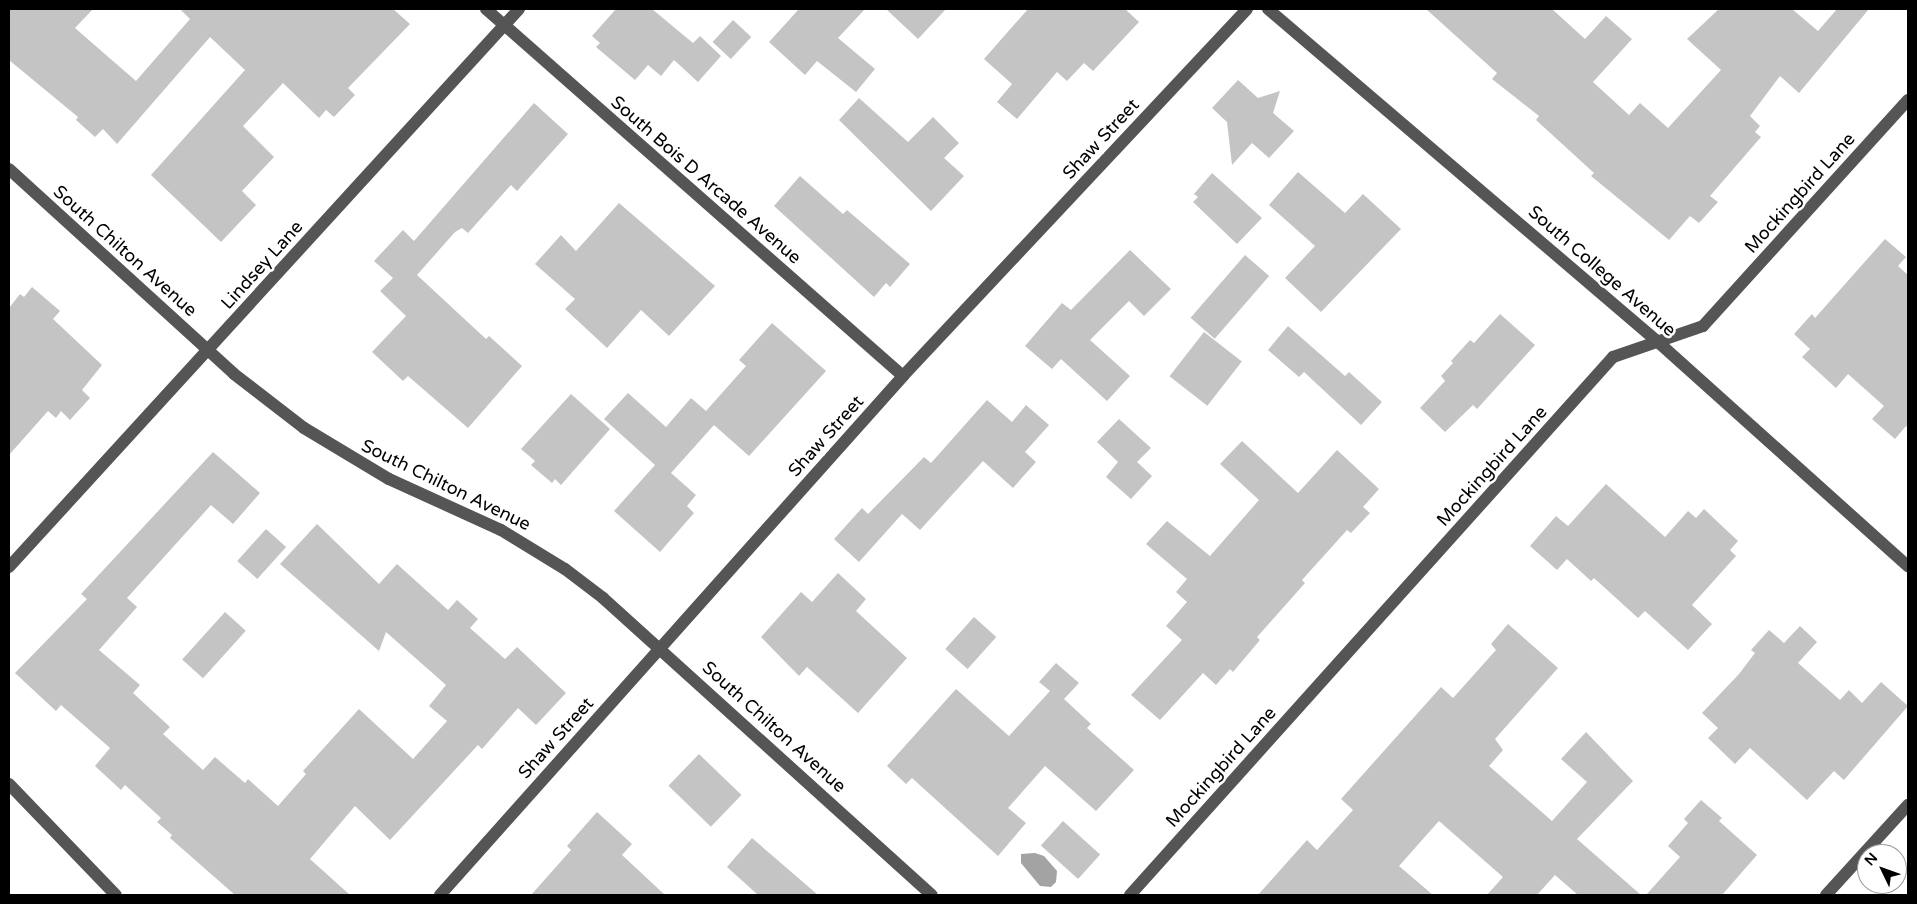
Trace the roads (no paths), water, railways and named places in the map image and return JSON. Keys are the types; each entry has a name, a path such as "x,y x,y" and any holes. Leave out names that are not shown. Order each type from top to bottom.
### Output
{"street":[{"name":"South Bois D Arcade Avenue","path":"486,9 903,376"},
{"name":"Lindsey Lane","path":"9,566 519,9"},
{"name":"Shaw Street","path":"440,895 903,376 1247,9"},
{"name":"South College Avenue","path":"1268,9 1658,342 1908,566"},
{"name":"Mockingbird Lane","path":"1130,895 1613,357 1703,326 1908,100"},
{"name":"South Chilton Avenue","path":"9,169 208,350 304,428 346,456 389,479 468,512 533,548 603,598 661,647 932,895"},
{"path":"9,784 116,895"},
{"path":"1826,895 1908,805"}]}
